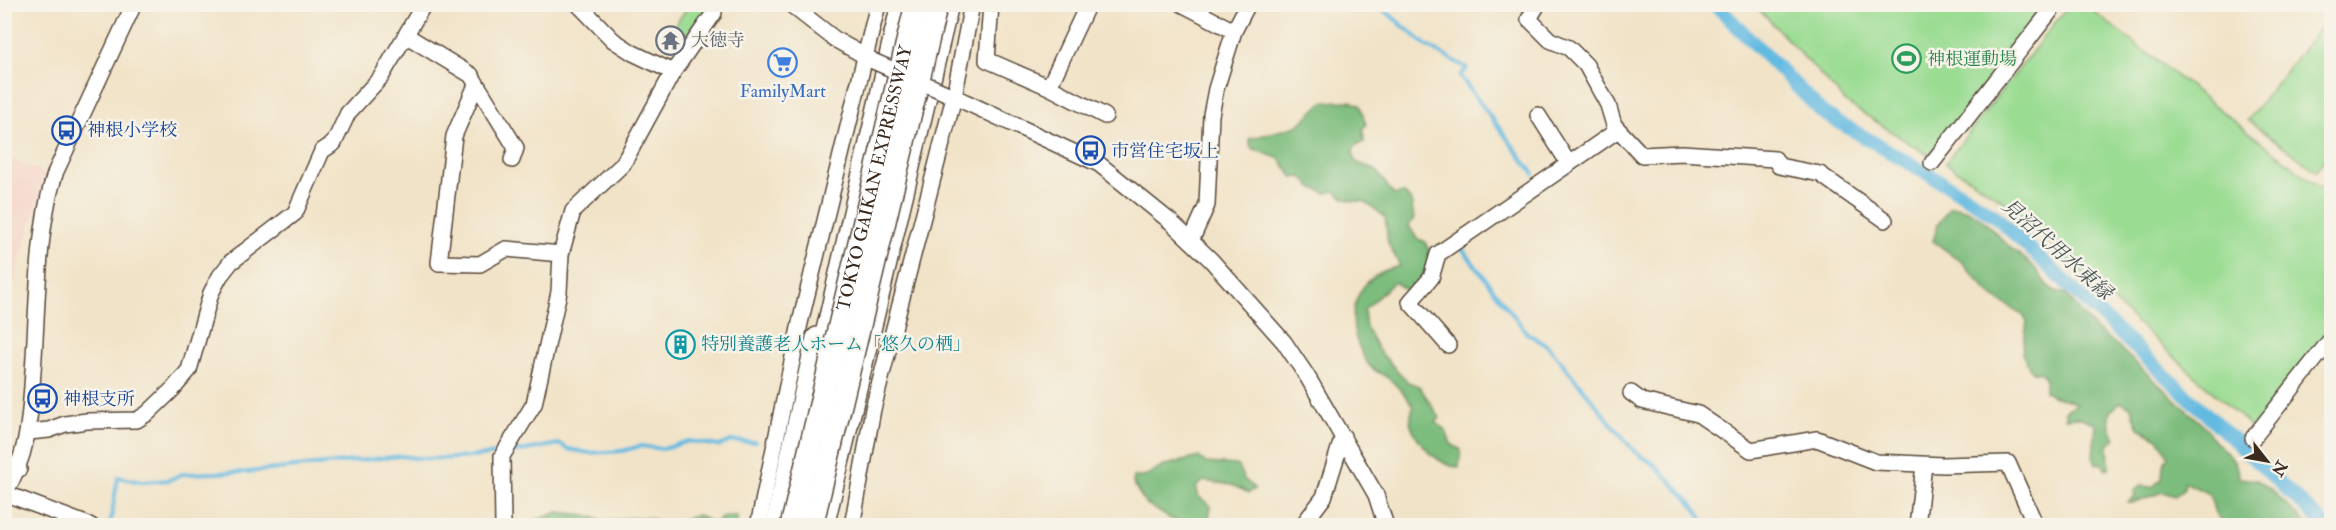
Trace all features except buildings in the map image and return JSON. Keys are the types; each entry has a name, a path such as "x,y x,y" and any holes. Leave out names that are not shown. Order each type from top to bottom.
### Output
{"highway":[{"path":"778,525 874,87 897,4"},
{"path":"778,525 902,4"},
{"name":"TOKYO GAIKAN EXPRESSWAY","path":"791,525 916,4"},
{"name":"TOKYO GAIKAN EXPRESSWAY","path":"813,525 937,4"},
{"path":"833,525 931,114 950,4"},
{"path":"823,525 950,4"}],"street":[{"path":"91,525 64,521 5,494 19,469 29,432 40,274 49,190 134,4"},
{"path":"29,432 87,421 136,420 148,413 173,389 189,370 210,293 220,276 231,262 295,213 322,151 334,143 348,113 381,77 424,4"},
{"path":"578,4 613,40 633,53 673,72"},
{"path":"503,525 502,456 534,404 559,292 561,254 573,211 623,164 673,72 714,13 713,4"},
{"path":"790,4 818,28 869,58 1099,164 1191,241 1229,278 1284,342 1343,436 1376,495 1386,525"},
{"path":"758,525 800,323 869,58 878,4"},
{"path":"852,525 873,409 972,4"},
{"path":"991,4 987,60 1049,87 1105,116"},
{"path":"1049,87 1088,4"},
{"path":"1182,4 1234,31"},
{"path":"1191,241 1207,205 1211,115 1221,69 1234,31 1248,4"},
{"path":"1538,4 1528,20 1550,40 1569,48 1586,64 1608,105 1614,125 1642,155 1648,157 1682,153 1775,159 1779,166 1821,174 1885,220"},
{"path":"1932,163 2056,4"},
{"path":"407,36 471,75 516,148 512,160"},
{"path":"476,85 454,136 439,263 480,264 506,249 561,254"},
{"path":"1538,115 1569,164"},
{"path":"1448,345 1410,302 1431,278 1438,254 1618,130"},
{"path":"2253,438 2331,338"},
{"path":"1632,393 1642,401 1698,414 1751,450 1817,439 1876,462 1924,465 2008,463 2036,525"},
{"path":"1302,525 1324,497 1343,436"},
{"path":"4,462 19,469"},
{"path":"1917,525 1924,465"}],"shaded area":[{"path":"5,156 46,174 11,291 5,331"}],"green space":[{"path":"689,5 706,5 706,18 686,46 669,34"},
{"name":"神根運動場","path":"1755,5 2050,5 1929,156 1847,103"},
{"path":"2069,5 2085,5 2331,196 2331,329 2252,428 2001,199 1945,163"},
{"path":"2331,13 2331,151 2316,171 2248,120"},
{"path":"1350,101 1360,105 1366,125 1363,128 1364,142 1356,145 1353,151 1356,162 1376,170 1394,195 1404,193 1411,201 1414,218 1409,226 1417,239 1424,241 1432,255 1427,273 1413,289 1405,289 1394,282 1364,310 1366,327 1379,351 1408,382 1419,386 1440,418 1436,422 1446,431 1451,444 1461,450 1459,467 1444,463 1418,439 1411,425 1413,406 1392,381 1369,365 1360,350 1355,335 1353,320 1360,292 1369,280 1400,266 1388,243 1385,217 1364,201 1348,200 1335,191 1326,193 1310,187 1308,182 1301,177 1293,178 1280,159 1251,148 1249,139 1297,126 1323,102"},
{"path":"1950,207 1960,208 1976,215 2032,265 2050,288 2065,293 2094,328 2113,342 2207,429 2215,442 2229,454 2240,478 2257,480 2272,490 2307,525 2225,525 2215,513 2209,494 2185,482 2184,489 2175,496 2163,492 2132,503 2128,502 2135,496 2134,491 2141,486 2152,487 2162,479 2163,465 2168,456 2158,438 2139,428 2131,407 2120,402 2109,414 2110,429 2116,438 2108,445 2109,468 2106,469 2102,463 2096,464 2093,456 2096,424 2079,417 2065,418 2065,411 2076,404 2052,396 2045,391 2045,379 2042,373 2032,372 2022,353 2027,321 2019,312 1993,297 1962,262 1933,241 1938,224"},
{"path":"1199,457 1206,463 1237,465 1244,479 1255,489 1249,493 1232,485 1204,481 1196,487 1199,497 1211,506 1209,518 1202,522 1182,523 1145,503 1133,483 1134,477 1144,477 1166,465"},
{"path":"559,512 590,516 604,522 626,518 648,518 674,524 697,515 714,523 723,517 737,516 737,526 531,525 530,522"}],"waterway":[{"path":"1377,4 1427,46 1467,68 1460,76 1534,174"},
{"name":"見沼代用水東縁","path":"1715,4 1823,113 1964,195 1996,217 2326,526"},
{"path":"1460,246 1527,333 1548,346 1634,451 1655,465 1693,505 1707,526"},
{"path":"510,453 559,444 568,449 589,453 622,451 641,446 663,449 689,441 719,446 731,441 755,442"},
{"path":"110,526 118,477 141,482 169,480 182,474 248,472 402,456 451,458 500,453"}],"place":[{"name":"大徳寺","path":"670,40"},
{"name":"神根運動場","path":"1906,59"},
{"name":"FamilyMart","path":"783,62"},
{"name":"神根小学校","path":"66,130"},
{"name":"市営住宅坂上","path":"1090,151"},
{"name":"特別養護老人ホーム「悠久の栖」","path":"680,344"},
{"name":"神根支所","path":"42,399"}]}
